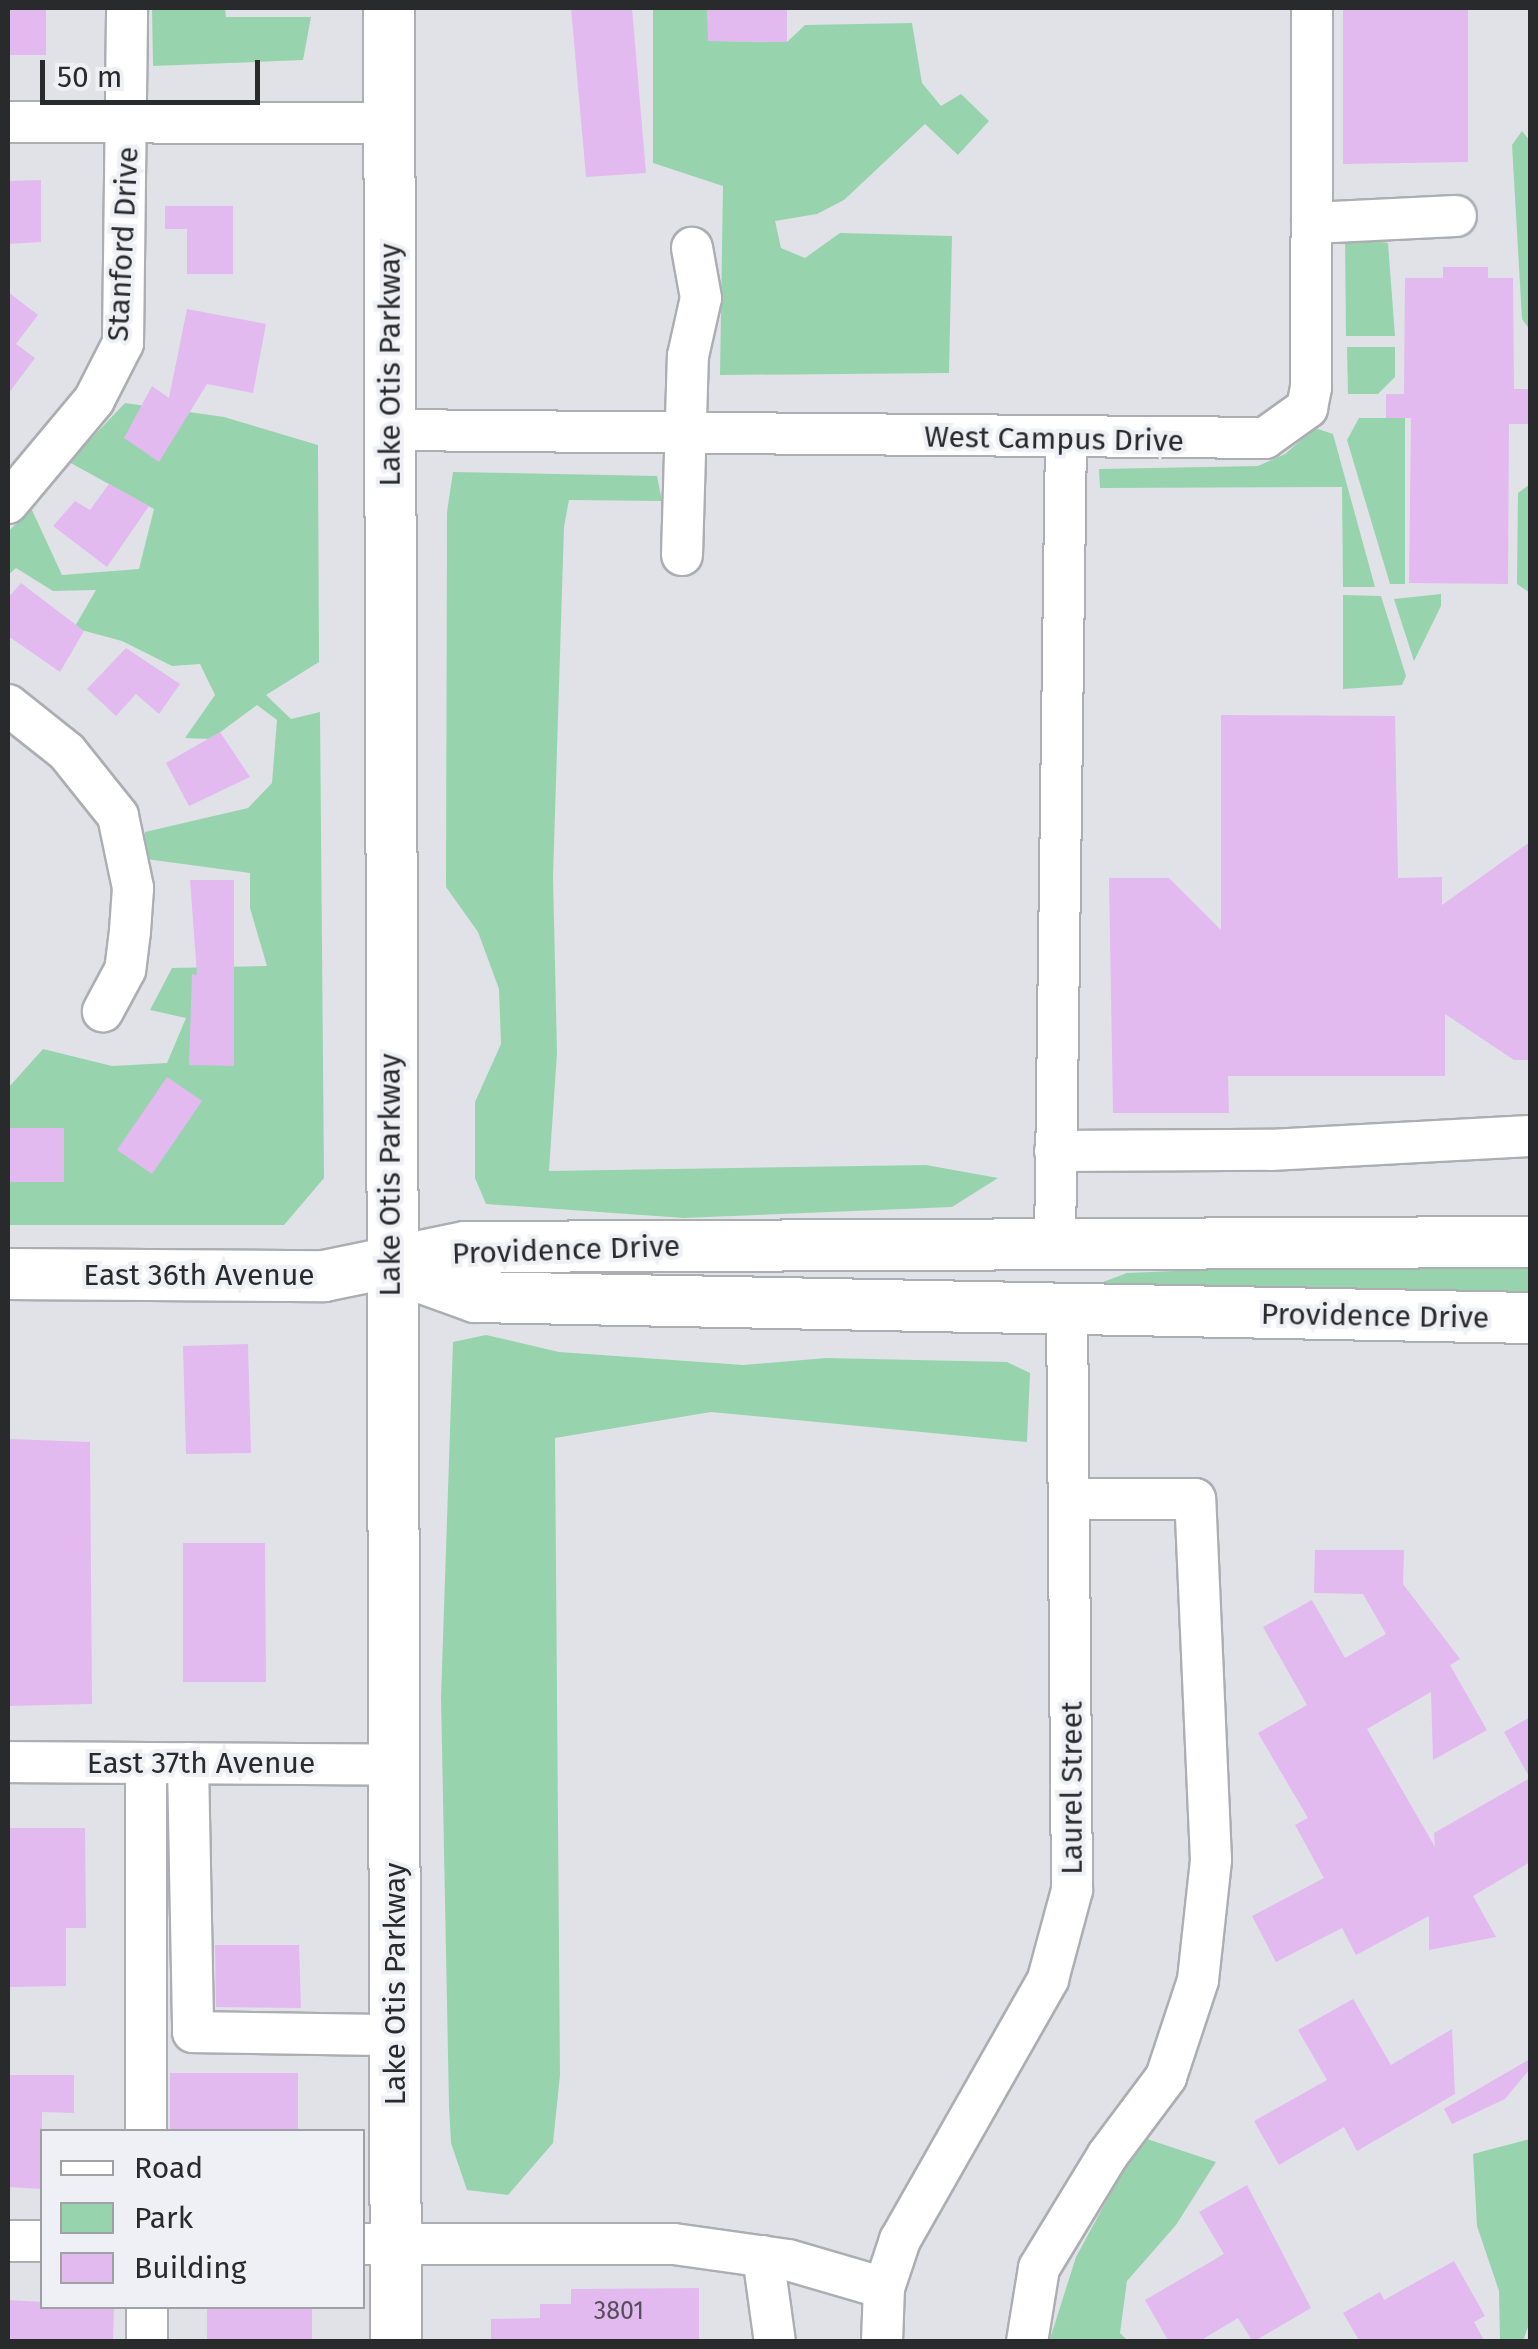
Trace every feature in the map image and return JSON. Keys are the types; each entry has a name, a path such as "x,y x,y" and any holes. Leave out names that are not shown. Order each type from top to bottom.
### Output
{"main road":[{"name":"Lake Otis Parkway","path":"389,8 389,1266 395,2035 379,2244 396,2342"},
{"name":"Providence Drive","path":"389,1266 465,1247 1530,1242"},
{"path":"1067,1310 1074,1286 1095,1268 1187,1257 1220,1244"},
{"name":"Providence Drive","path":"389,1266 475,1297 1530,1318"},
{"name":"East 36th Avenue","path":"8,1274 324,1276 389,1266"}],"street":[{"name":"Stanford Drive","path":"8,504 94,400 122,344 127,8"},
{"name":"West Campus Drive","path":"390,430 1239,441 1286,428 1307,408 1311,388 1312,8"},
{"path":"8,122 389,123"},
{"path":"1312,223 1456,216"},
{"path":"682,555 688,356 701,298 692,248"},
{"path":"1055,1244 1066,441"},
{"path":"8,705 102,790 123,833 133,888 130,931 125,970 102,1011"},
{"path":"1054,1152 1250,1151 1530,1136"},
{"name":"Laurel Street","path":"882,2342 884,2288 900,2240 1048,1979 1072,1890 1067,1310"},
{"path":"1027,2342 1039,2268 1108,2156 1166,2078 1198,1980 1211,1860 1195,1499 1071,1499"},
{"name":"East 37th Avenue","path":"8,1762 394,1765"},
{"path":"146,1763 146,2129"},
{"path":"188,1763 193,2032 395,2035"},
{"path":"8,2241 40,2242"},
{"path":"379,2244 674,2244 763,2256 884,2288"},
{"path":"763,2256 775,2342"},
{"path":"146,2309 147,2342"}],"green space":[{"path":"152,8 225,8 226,17 311,17 303,60 153,66"},
{"path":"653,8 707,8 709,41 787,42 805,25 912,23 922,83 941,106 961,94 989,121 958,155 925,124 844,200 817,214 775,221 781,248 805,258 840,233 952,236 949,373 720,375 723,186 653,163"},
{"path":"1522,131 1530,141 1530,330 1522,319 1512,145"},
{"path":"1345,236 1388,243 1395,336 1346,336"},
{"path":"1347,347 1395,347 1395,377 1378,394 1348,394"},
{"path":"125,403 224,417 318,445 319,662 266,695 291,719 320,712 324,1178 284,1225 8,1225 8,1088 43,1049 112,1066 167,1063 186,1018 150,1010 172,968 267,966 250,908 250,873 146,859 145,832 248,808 272,783 277,720 257,705 211,739 185,738 215,695 200,664 172,666 122,641 74,628 96,590 53,591 16,568 8,575 8,532 31,508 62,575 139,569 154,509 69,462"},
{"path":"1359,418 1405,418 1405,584 1390,584 1347,440"},
{"path":"1315,428 1333,434 1375,587 1343,587 1342,487 1100,488 1099,469 1258,466 1285,454"},
{"path":"453,472 657,476 662,501 569,500 564,527 553,877 557,1053 549,1171 926,1165 998,1178 952,1207 684,1218 486,1204 475,1178 475,1102 501,1044 499,989 478,932 446,887 447,512"},
{"path":"1530,484 1530,593 1517,584 1518,493"},
{"path":"1441,594 1441,606 1414,661 1394,599"},
{"path":"1343,595 1381,596 1406,676 1402,685 1343,689"},
{"path":"1530,1256 1530,1299 1092,1295 1103,1282 1127,1273"},
{"path":"486,1335 559,1352 743,1365 826,1358 1007,1362 1030,1373 1027,1442 711,1412 555,1438 560,2075 553,2143 508,2195 467,2190 451,2143 449,2106 441,1697 453,1342"},
{"path":"1141,2137 1216,2162 1176,2225 1127,2281 1120,2333 1128,2341 1049,2342 1076,2257"},
{"path":"1530,2139 1530,2321 1523,2341 1500,2341 1499,2291 1477,2226 1473,2154"}],"building":[{"path":"8,8 46,8 46,55 8,55"},
{"path":"571,8 632,8 646,173 586,177"},
{"path":"707,8 787,8 787,42 708,41"},
{"path":"1343,8 1468,8 1468,162 1343,164"},
{"path":"41,180 41,242 8,244 8,181"},
{"path":"165,206 233,206 233,274 187,274 187,229 165,229"},
{"path":"1443,267 1488,267 1488,278 1513,278 1514,389 1530,389 1530,424 1509,424 1508,584 1409,583 1411,418 1386,418 1386,394 1404,394 1405,278 1443,278"},
{"path":"8,292 38,315 16,344 35,358 8,394"},
{"path":"187,309 266,324 253,393 207,384 159,462 124,438 152,386 169,398"},
{"path":"109,484 149,506 107,567 53,526 75,501 90,510"},
{"path":"21,583 84,631 60,672 8,636 8,598"},
{"path":"126,648 180,684 159,714 136,694 116,716 87,689"},
{"path":"1221,715 1395,716 1398,878 1442,877 1442,905 1530,842 1530,1060 1514,1060 1445,1014 1445,1076 1228,1076 1229,1113 1113,1113 1109,878 1169,878 1221,930"},
{"path":"220,732 250,777 189,806 166,763"},
{"path":"190,880 234,880 234,1066 189,1065 192,974 197,975"},
{"path":"167,1077 202,1101 152,1174 117,1150"},
{"path":"8,1128 64,1128 64,1182 8,1182"},
{"path":"248,1344 251,1453 186,1454 183,1346"},
{"path":"10,1439 90,1442 92,1704 8,1706"},
{"path":"183,1543 265,1543 266,1682 183,1682"},
{"path":"1315,1550 1404,1550 1403,1584 1460,1659 1450,1665 1487,1730 1433,1760 1431,1692 1367,1729 1435,1847 1434,1833 1530,1778 1530,1862 1473,1896 1496,1937 1429,1950 1429,1916 1356,1955 1342,1928 1276,1962 1252,1916 1324,1878 1295,1825 1308,1818 1258,1733 1307,1705 1263,1627 1312,1600 1345,1658 1386,1634 1363,1594 1314,1593"},
{"path":"1530,1717 1530,1778 1504,1732"},
{"path":"8,1828 85,1828 86,1928 66,1928 66,1986 8,1987"},
{"path":"215,1945 299,1945 301,2008 216,2007"},
{"path":"1353,1999 1391,2065 1452,2029 1455,2094 1357,2151 1344,2127 1279,2165 1254,2121 1327,2080 1298,2030"},
{"path":"1530,2059 1530,2069 1505,2099 1452,2124 1444,2109"},
{"path":"170,2073 298,2073 298,2129 170,2129"},
{"path":"8,2075 74,2075 74,2113 42,2112 40,2189 8,2187"},
{"path":"1247,2185 1311,2308 1253,2342 1238,2318 1198,2342 1169,2342 1145,2300 1224,2254 1199,2212"},
{"path":"1454,2261 1485,2316 1474,2322 1485,2342 1360,2342 1343,2313 1380,2292 1384,2300"},
{"path":"699,2288 699,2342 491,2342 491,2319 540,2318 540,2304 571,2304 571,2289"},
{"path":"8,2300 40,2302 40,2309 114,2309 113,2342 8,2339"},
{"path":"207,2309 312,2309 312,2342 207,2342"}]}
